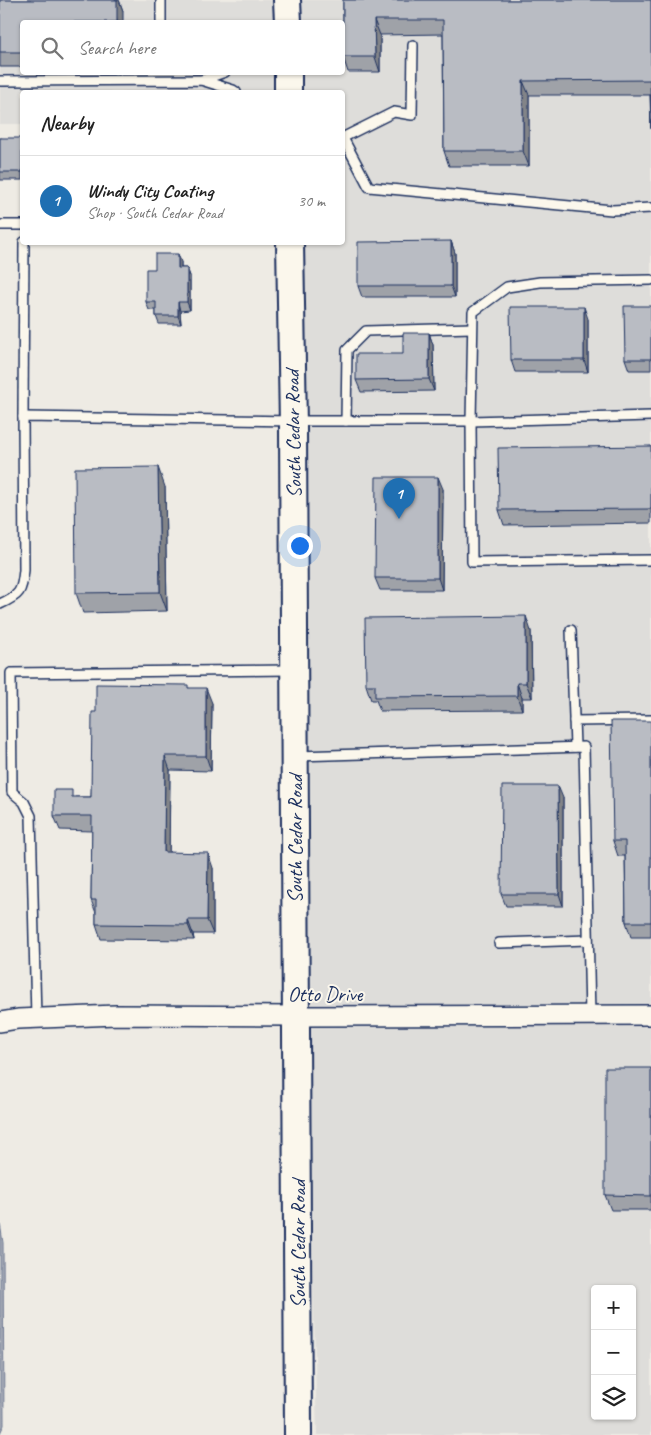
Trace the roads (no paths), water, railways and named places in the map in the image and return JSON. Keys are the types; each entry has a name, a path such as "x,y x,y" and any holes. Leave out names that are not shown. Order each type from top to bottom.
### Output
{"main road":[{"path":"288,0 288,20"},
{"path":"288,75 288,90"},
{"name":"South Cedar Road","path":"290,245 297,1016 298,1435"}],"street":[{"name":"Otto Drive","path":"0,1022 36,1018 116,1015 651,1015"}],"lane":[{"path":"161,0 161,20"},
{"path":"345,137 394,112 412,115 413,45"},
{"path":"201,80 216,75"},
{"path":"0,81 163,77 201,80 233,90"},
{"path":"345,142 369,187 612,210 651,208"},
{"path":"0,225 20,225"},
{"path":"0,604 16,597 22,585 24,570 24,245"},
{"path":"651,280 540,282 507,287 473,312 470,421 472,562 651,560"},
{"path":"346,421 347,350 366,331 472,328"},
{"path":"23,417 293,421 470,421 651,416"},
{"path":"571,630 575,747"},
{"path":"36,1018 31,816 24,802 12,792 11,673 294,670"},
{"path":"574,721 651,720"},
{"path":"295,756 584,747 590,1016"},
{"path":"498,943 588,940"}],"place":[{"name":"Windy City Coating","path":"399,519"}]}
